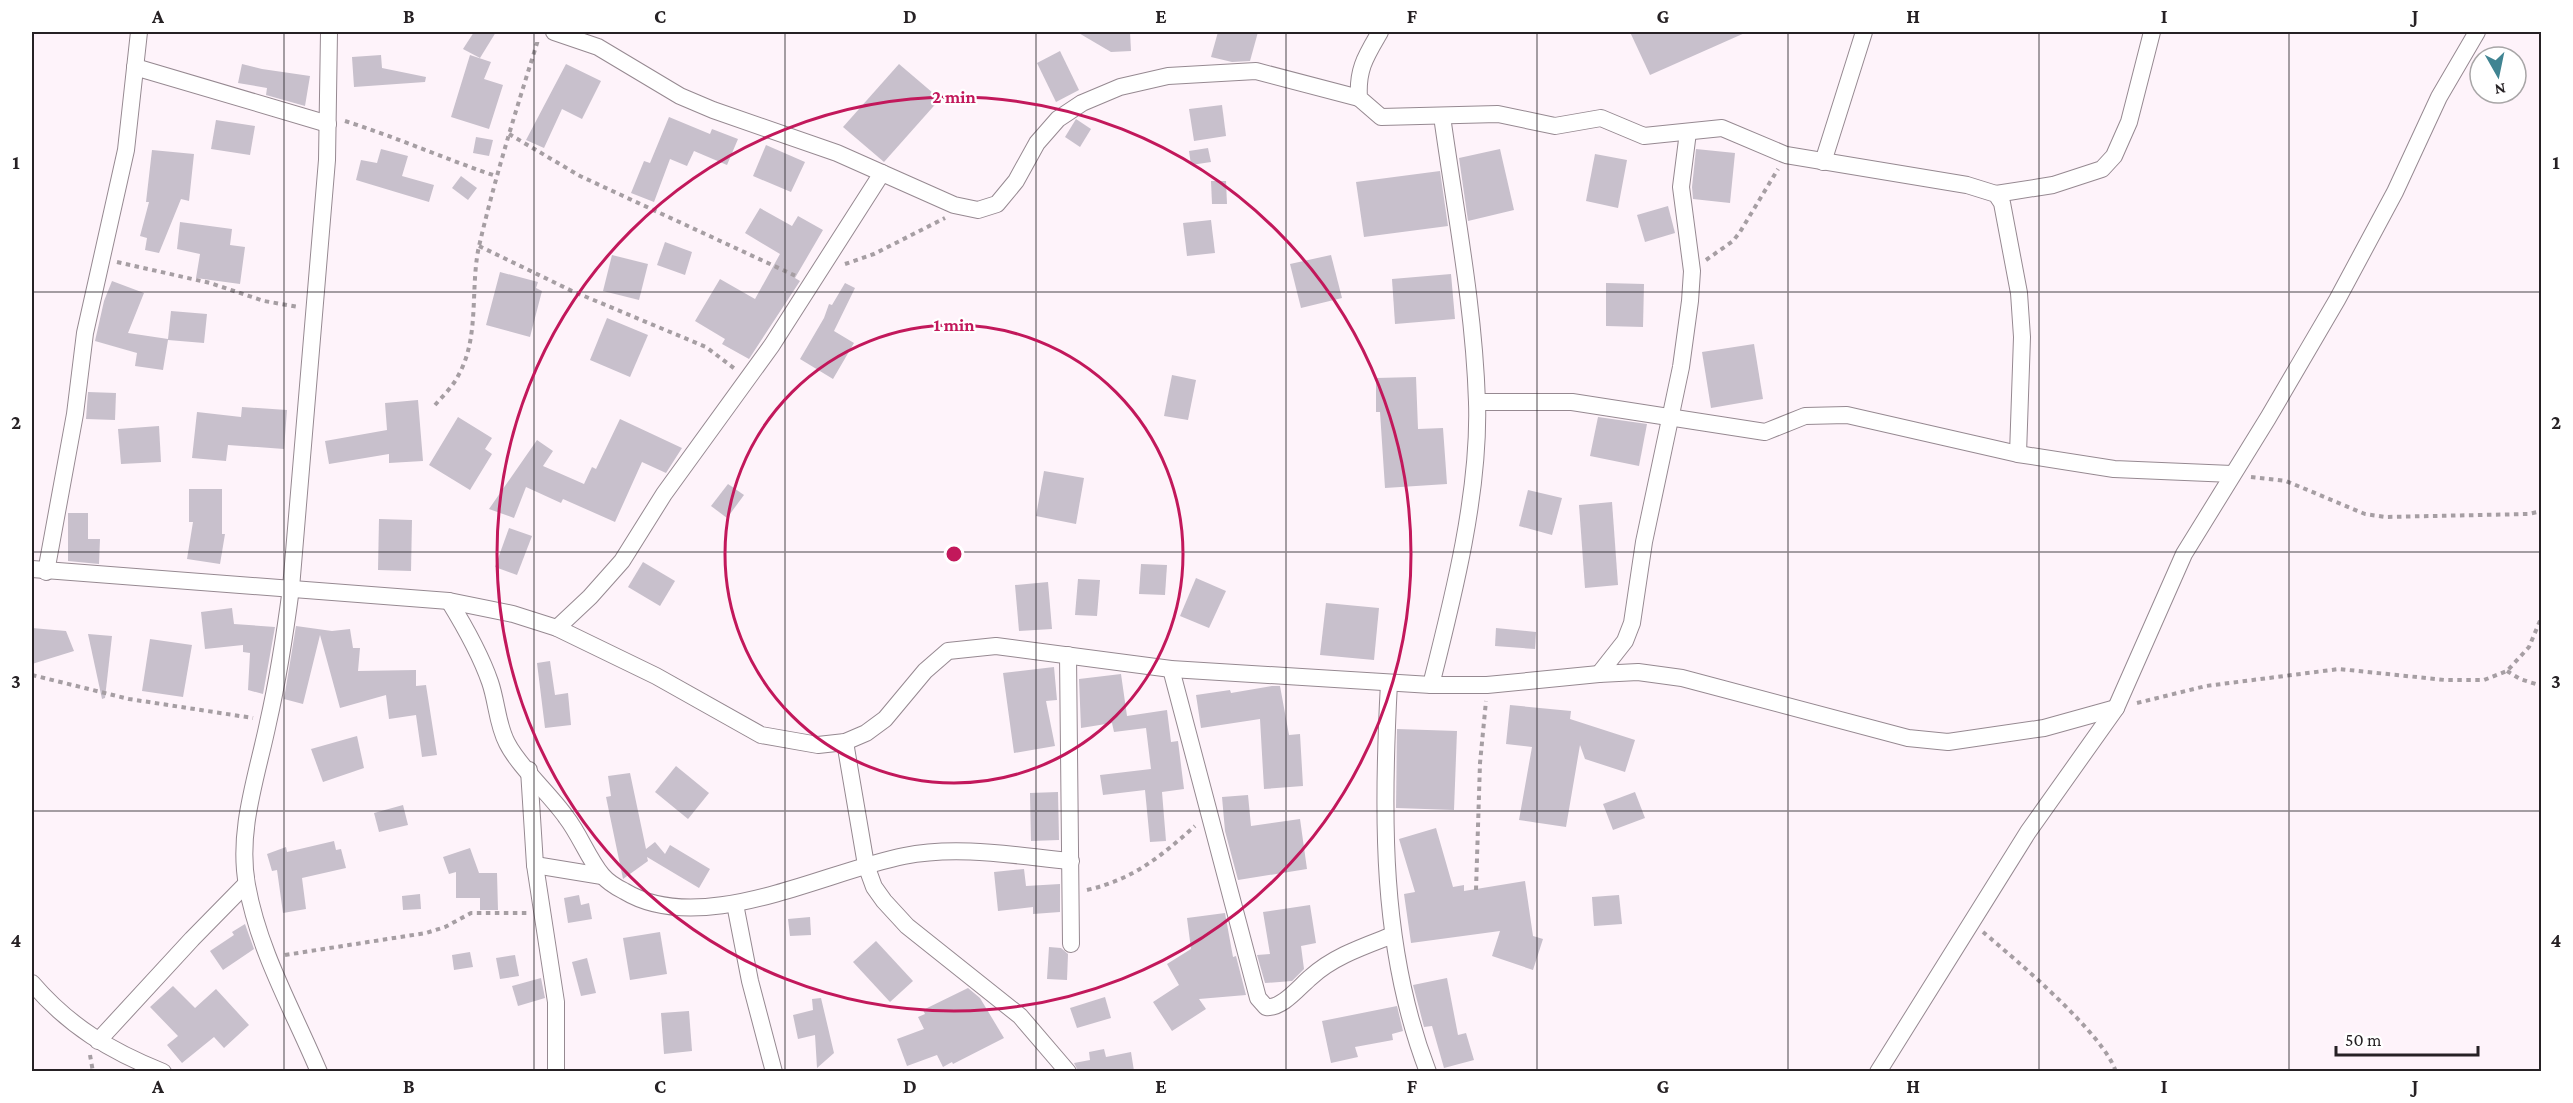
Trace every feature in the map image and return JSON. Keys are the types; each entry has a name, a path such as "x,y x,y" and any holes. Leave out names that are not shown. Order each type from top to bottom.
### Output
{"street":[{"path":"139,32 126,150 85,333 75,414 39,570 449,601 513,614 558,628 656,676 761,735 818,745 845,742 866,733 885,718 925,671 948,651 996,646 1171,669 1431,685 1487,685 1638,672 1682,678 1908,738 1948,742 2044,728 2116,708"},
{"path":"319,1071 268,958 246,884 243,850 248,813 282,656 291,588 302,475 328,120 329,32"},
{"path":"554,32 598,47 680,96 713,110 837,153 968,209 978,210 998,204 1016,181 1037,143 1058,119 1082,103 1120,87 1168,76 1256,71 1359,98 1381,117 1498,114 1556,126 1601,118 1644,136 1722,128 1786,155 1967,185 1996,194 2053,185 2102,169 2114,156 2128,122 2152,32"},
{"path":"1359,98 1358,79 1361,69 1380,32"},
{"path":"1823,162 1864,32"},
{"path":"1878,1071 2028,831 2116,708 2184,554 2268,418 2369,241 2439,97 2477,32"},
{"path":"135,67 328,120"},
{"path":"1431,685 1450,607 1464,534 1475,459 1477,402 1462,261 1442,116"},
{"path":"1599,674 1625,641 1632,623 1644,542 1681,367 1692,271 1681,187 1688,132"},
{"path":"558,628 622,561 664,494 748,379 816,278 882,173"},
{"path":"1996,194 2002,203 2019,293 2022,337 2018,454"},
{"path":"1477,402 1572,402 1765,432 1805,416 1847,415 2018,454 2114,469 2232,474"},
{"path":"449,601 483,664 507,744 566,816 602,876"},
{"path":"1068,655 1071,944"},
{"path":"1171,669 1258,998 1266,1008 1275,1006 1286,999 1314,974 1351,951 1394,935"},
{"path":"1389,683 1384,787 1385,831 1394,935 1404,998 1428,1071"},
{"path":"845,742 866,865 874,887 907,927 1020,1016 1068,1071"},
{"path":"528,770 536,865 556,1002 556,1071"},
{"path":"536,865 602,876 636,899 661,906 735,904 796,889 866,865 906,856 958,852 1071,861"},
{"path":"98,1041 246,884"},
{"path":"735,904 750,981 774,1071"},
{"path":"32,983 63,1016 98,1041 136,1061 163,1071"}],"path":[{"path":"435,405 458,376 468,351 479,246 496,176 541,32"},
{"path":"328,120 402,139 444,159 496,176"},
{"path":"509,134 580,176 816,278 874,254 942,219 968,209"},
{"path":"1692,271 1733,241 1786,155"},
{"path":"479,246 583,296 706,347 748,379"},
{"path":"102,259 210,283 264,301 314,307"},
{"path":"2232,474 2286,481 2365,514 2385,517 2541,511"},
{"path":"2116,708 2206,686 2339,669 2445,680 2484,680 2507,671 2529,647 2541,616"},
{"path":"2507,671 2520,679 2541,686"},
{"path":"32,675 129,699 269,720"},
{"path":"1476,890 1480,763 1487,685"},
{"path":"1071,894 1124,880 1143,869 1209,814"},
{"path":"268,958 426,933 445,927 471,913 502,911 542,914"},
{"path":"1971,922 2074,1015 2113,1060 2116,1071"}],"building":[{"path":"474,32 496,32 480,58 463,49"},
{"path":"1077,32 1130,32 1131,51 1111,52"},
{"path":"1218,32 1258,32 1250,61 1232,62 1211,57"},
{"path":"1630,32 1747,32 1650,75"},
{"path":"1060,51 1079,90 1056,102 1037,63"},
{"path":"381,55 382,68 426,77 425,82 354,87 352,57"},
{"path":"470,55 491,62 484,79 503,85 489,129 451,117"},
{"path":"242,64 310,76 305,106 266,95 267,88 238,83"},
{"path":"566,64 601,81 582,119 562,109 544,148 526,140"},
{"path":"899,64 940,99 884,162 843,127"},
{"path":"1222,105 1226,136 1194,141 1189,109"},
{"path":"669,117 710,134 712,129 738,139 727,165 694,151 687,166 670,159 654,202 631,193 644,161 650,163"},
{"path":"1076,119 1091,129 1080,147 1065,137"},
{"path":"216,120 255,126 250,155 211,149"},
{"path":"476,137 493,140 489,156 473,153"},
{"path":"766,145 805,162 791,192 753,176"},
{"path":"1208,148 1211,162 1191,165 1189,151"},
{"path":"381,149 408,156 402,176 434,185 429,202 356,180 361,160 377,163"},
{"path":"1500,149 1514,210 1468,221 1459,158"},
{"path":"1696,149 1735,153 1730,203 1693,199"},
{"path":"152,150 194,154 189,201 181,199 159,253 145,250 147,238 140,236 149,202 146,202"},
{"path":"1595,154 1627,160 1618,208 1586,201"},
{"path":"1440,171 1448,226 1364,237 1356,182"},
{"path":"461,176 477,188 468,200 452,188"},
{"path":"1211,181 1226,181 1227,204 1212,204"},
{"path":"1668,206 1675,233 1645,242 1637,215"},
{"path":"760,208 792,226 798,216 823,230 795,278 800,281 749,359 722,344 725,339 695,321 720,279 755,299 780,254 745,233"},
{"path":"1211,220 1215,253 1187,256 1183,223"},
{"path":"180,222 232,229 230,245 245,247 240,284 196,278 200,254 177,249"},
{"path":"665,242 692,252 685,275 657,265"},
{"path":"612,255 648,264 639,300 603,291"},
{"path":"1331,255 1342,298 1301,308 1290,264"},
{"path":"500,272 538,282 536,288 542,291 530,337 486,325"},
{"path":"1451,274 1455,319 1395,324 1392,279"},
{"path":"112,281 144,293 128,333 168,339 171,311 207,314 204,343 168,340 163,370 135,366 137,353 95,341 104,301"},
{"path":"845,283 855,288 834,331 854,343 833,379 800,359 824,318 829,304 832,305"},
{"path":"1606,283 1644,284 1643,327 1606,326"},
{"path":"607,318 648,335 630,377 590,360"},
{"path":"1754,344 1763,399 1711,408 1702,352"},
{"path":"1172,375 1196,380 1188,420 1164,416"},
{"path":"1416,377 1418,429 1443,428 1447,484 1385,488 1380,412 1376,412 1376,378"},
{"path":"88,392 116,393 115,420 86,419"},
{"path":"418,400 423,461 389,463 389,454 329,464 325,441 387,430 385,403"},
{"path":"242,407 287,410 284,449 228,445 226,461 192,458 197,412 241,417"},
{"path":"458,417 492,438 485,449 492,454 470,490 429,465"},
{"path":"1598,417 1647,424 1639,466 1590,456"},
{"path":"620,419 682,448 666,473 642,462 615,522 563,499 561,503 526,487 514,518 489,509 537,440 553,451 543,466 584,484 592,467 596,469"},
{"path":"159,426 161,462 121,464 118,429"},
{"path":"1044,471 1084,478 1076,524 1036,516"},
{"path":"728,484 744,495 727,518 711,506"},
{"path":"189,489 222,489 222,534 225,534 220,564 187,559 193,522 189,522"},
{"path":"1528,490 1562,498 1552,535 1519,526"},
{"path":"1612,502 1618,585 1585,588 1579,505"},
{"path":"68,513 88,513 88,539 100,539 99,564 68,561"},
{"path":"379,519 412,520 411,571 378,570"},
{"path":"509,528 532,536 517,575 495,567"},
{"path":"643,562 675,581 660,606 628,587"},
{"path":"1141,564 1167,565 1165,595 1139,594"},
{"path":"1196,578 1226,591 1209,628 1180,616"},
{"path":"1078,579 1100,580 1097,616 1075,615"},
{"path":"1048,582 1052,629 1019,631 1015,585"},
{"path":"1326,603 1379,608 1374,660 1320,655"},
{"path":"232,608 234,624 275,627 263,694 248,690 250,653 243,652 243,645 205,649 201,612"},
{"path":"296,626 332,631 350,629 353,648 360,648 358,671 416,670 416,686 426,685 437,755 422,757 416,715 389,719 386,695 340,708 320,635 303,704 284,699"},
{"path":"32,628 66,631 74,651 32,664"},
{"path":"1496,628 1536,632 1535,649 1495,646"},
{"path":"88,634 112,636 105,698 102,699"},
{"path":"150,639 192,645 183,697 142,691"},
{"path":"550,661 555,695 568,693 571,725 545,728 537,663"},
{"path":"1054,667 1057,700 1046,701 1055,746 1014,753 1003,673"},
{"path":"1121,674 1127,716 1167,710 1171,742 1178,741 1184,789 1162,792 1166,841 1150,842 1145,790 1103,795 1100,775 1151,769 1146,728 1114,732 1112,723 1081,728 1079,679"},
{"path":"1280,686 1289,735 1300,734 1303,786 1264,789 1260,719 1201,728 1196,695 1230,690 1231,693"},
{"path":"1510,705 1571,711 1570,719 1635,740 1625,772 1585,759 1580,745 1566,827 1519,820 1532,747 1506,744"},
{"path":"1397,729 1457,731 1454,810 1396,808"},
{"path":"357,736 364,768 323,782 311,749"},
{"path":"676,766 709,793 688,819 655,792"},
{"path":"630,773 646,849 655,842 665,854 670,845 710,869 699,888 647,857 648,861 623,879 606,797 611,796 608,776"},
{"path":"1058,792 1059,840 1031,841 1030,793"},
{"path":"1635,792 1645,818 1613,830 1603,804"},
{"path":"1248,795 1251,826 1300,819 1307,869 1238,880 1225,831 1222,797"},
{"path":"403,805 408,825 379,832 374,813"},
{"path":"1436,828 1453,887 1464,885 1464,891 1525,881 1533,936 1543,939 1533,970 1492,956 1500,931 1411,943 1404,894 1415,892 1399,839"},
{"path":"334,841 336,850 341,849 346,868 302,878 306,909 283,913 277,870 272,871 267,854 286,847 287,852"},
{"path":"470,848 479,873 497,873 498,910 480,910 480,898 456,898 456,872 449,874 443,857"},
{"path":"1024,869 1026,886 1060,884 1060,912 1033,914 1033,907 998,911 994,872"},
{"path":"420,894 421,909 403,910 402,896"},
{"path":"579,895 581,905 589,903 592,919 568,923 564,898"},
{"path":"1619,895 1622,924 1594,926 1592,897"},
{"path":"1310,905 1316,943 1301,946 1304,969 1292,981 1265,983 1257,955 1270,954 1263,912"},
{"path":"1225,913 1233,957 1236,956 1246,995 1199,999 1206,1009 1172,1031 1153,1002 1179,985 1167,964 1191,949 1187,918"},
{"path":"810,917 811,935 790,936 788,919"},
{"path":"245,924 254,949 223,970 210,951 234,935 232,932"},
{"path":"660,932 667,974 630,980 623,938"},
{"path":"876,941 913,981 890,1002 853,962"},
{"path":"1049,947 1061,948 1068,954 1067,980 1047,979"},
{"path":"470,952 473,967 454,970 452,955"},
{"path":"515,955 519,976 500,979 496,958"},
{"path":"587,958 596,993 581,996 572,962"},
{"path":"541,978 545,998 518,1006 512,986"},
{"path":"1447,978 1458,1035 1466,1033 1474,1060 1444,1068 1432,1026 1424,1027 1413,985"},
{"path":"173,986 195,1008 216,989 249,1025 224,1048 214,1037 182,1063 167,1045 178,1036 150,1007"},
{"path":"968,988 980,998 1004,1038 943,1067 937,1055 907,1066 897,1039 924,1029 918,1017 925,1014 923,1010"},
{"path":"1105,997 1111,1018 1077,1028 1070,1008"},
{"path":"821,998 834,1053 817,1068 815,1035 798,1039 793,1015 813,1010 812,999"},
{"path":"1397,1006 1403,1031 1392,1034 1393,1040 1355,1047 1358,1057 1331,1063 1322,1021"},
{"path":"689,1011 692,1051 664,1054 661,1013"},
{"path":"1104,1049 1106,1057 1131,1052 1134,1071 1078,1071 1074,1063 1090,1060 1089,1052"}]}
